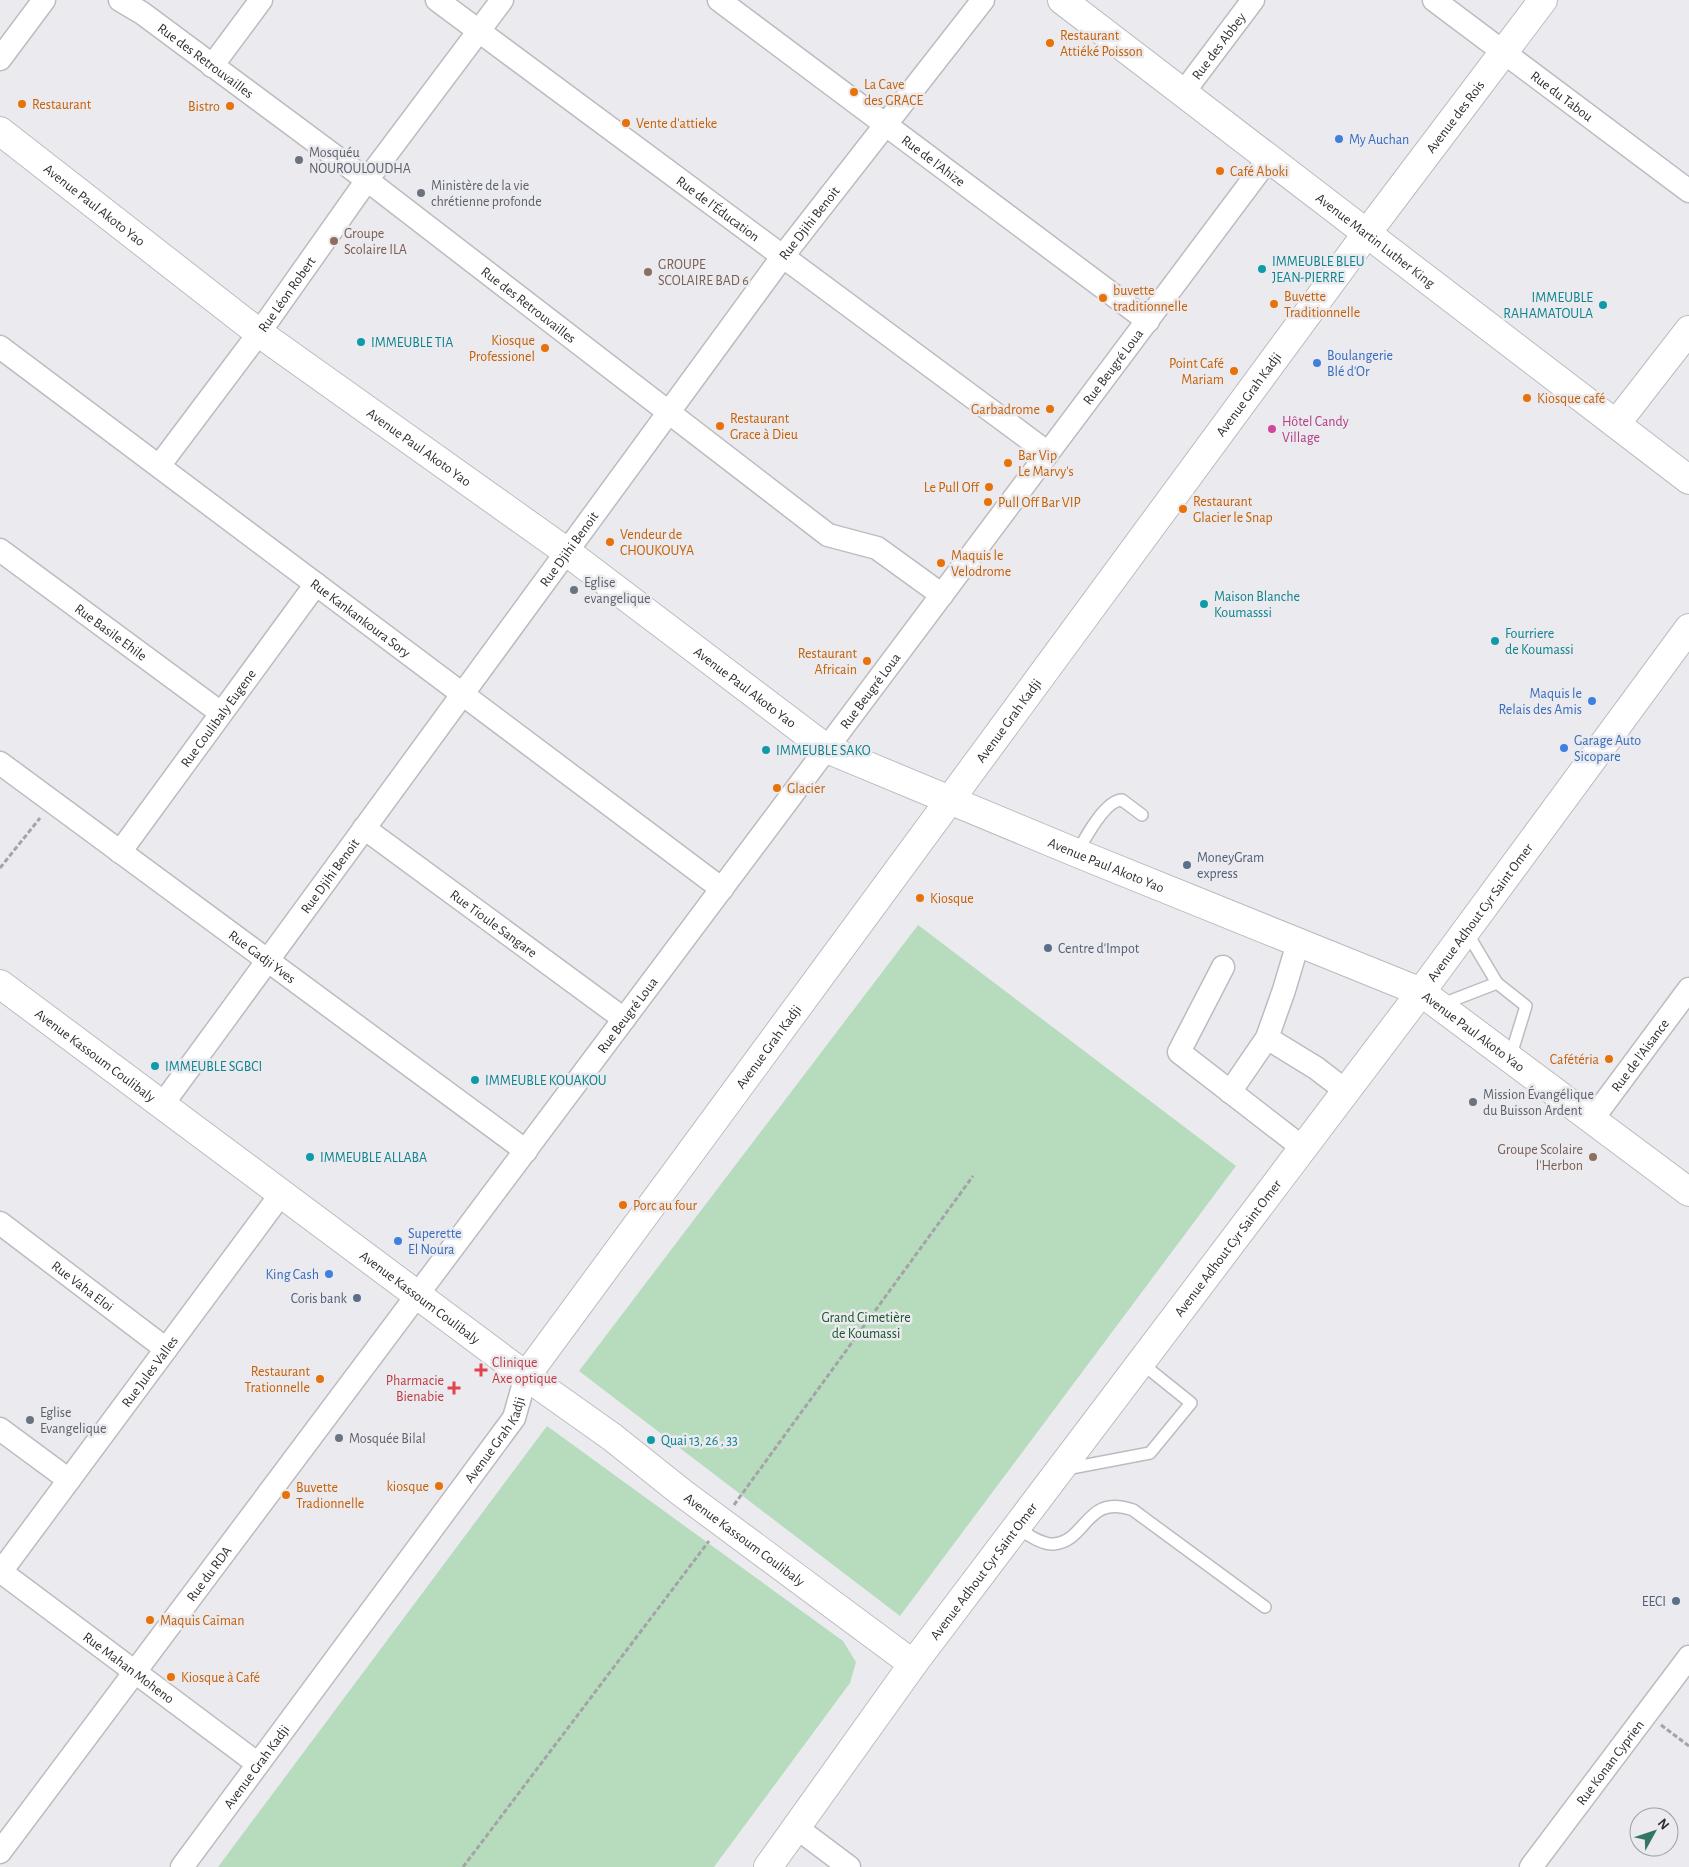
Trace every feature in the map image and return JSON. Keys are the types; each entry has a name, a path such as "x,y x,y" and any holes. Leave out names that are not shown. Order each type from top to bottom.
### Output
{"street":[{"path":"0,59 44,0"},
{"name":"Rue des Retrouvailles","path":"120,0 142,13 367,180 828,535 877,548 942,595"},
{"path":"212,66 261,0"},
{"name":"Rue de l'Éducation","path":"437,0 480,30 1048,453"},
{"name":"Rue Léon Robert","path":"159,466 259,333 367,180 502,0"},
{"name":"Rue de l'Ahize","path":"719,0 1148,320"},
{"name":"Rue Djihi Benoit","path":"162,1105 783,256 983,0"},
{"name":"Avenue Martin Luther King","path":"1062,0 1689,480"},
{"name":"Rue des Abbey","path":"1183,93 1253,0"},
{"name":"Rue du Tabou","path":"1434,0 1689,191"},
{"name":"Avenue des Rois","path":"1367,234 1543,0"},
{"name":"Avenue Paul Akoto Yao","path":"0,131 259,333 567,552 827,749 1430,999 1689,1192"},
{"name":"Rue Beugré Loua","path":"417,1295 1269,158"},
{"name":"Avenue Grah Kadji","path":"182,1867 514,1418 526,1376 1367,234"},
{"path":"1616,424 1689,330"},
{"name":"Rue Kankankoura Sory","path":"0,347 722,889"},
{"name":"Rue Basile Ehile","path":"0,550 222,713"},
{"name":"Rue Coulibaly Eugene","path":"120,852 316,584"},
{"name":"Avenue Adhout Cyr Saint Omer","path":"768,1867 913,1664 1346,1091 1430,999 1466,932 1689,628"},
{"name":"Rue Gadji Yves","path":"0,763 526,1151"},
{"name":"Rue Tioule Sangare","path":"364,828 624,1019"},
{"path":"1230,1092 1267,1038 1298,943"},
{"path":"1223,967 1179,1052 1303,1148"},
{"name":"Avenue Kassoum Coulibaly","path":"0,984 526,1376 612,1437 681,1492 913,1664"},
{"name":"Rue de l'Aisance","path":"1591,1120 1689,989"},
{"path":"1267,1038 1316,1068 1346,1091"},
{"name":"Rue Jules Valles","path":"0,1572 281,1194"},
{"name":"Rue Vaha Eloi","path":"0,1223 166,1349"},
{"name":"Rue du RDA","path":"0,1852 417,1295"},
{"path":"0,1429 69,1480"},
{"name":"Rue Mahan Moheno","path":"0,1572 258,1764"},
{"name":"Rue Konan Cyprien","path":"1532,1867 1689,1658"},
{"path":"797,1828 849,1867"}],"lane":[{"path":"1077,853 1091,825 1115,801 1122,800 1142,815"},
{"path":"1466,932 1497,983 1526,1006 1510,1059"},
{"path":"1430,999 1497,983"},
{"path":"1059,1470 1150,1454 1191,1403 1140,1362"},
{"path":"1016,1527 1044,1542 1054,1544 1069,1538 1093,1515 1104,1508 1119,1505 1133,1510 1265,1607"}],"path":[{"path":"0,868 52,802"},
{"path":"1646,1714 1689,1746"}],"green space":[{"name":"Grand Cimetière de Koumassi","path":"918,925 1236,1166 900,1616 579,1371"},
{"path":"547,1426 843,1641 856,1662 850,1683 714,1867 218,1867"}],"place":[{"name":"Restaurant Attiéké Poisson","path":"1050,43"},
{"name":"La Cave des GRACE","path":"854,92"},
{"name":"Restaurant","path":"22,104"},
{"name":"Bistro","path":"230,106"},
{"name":"Vente d'attieke","path":"626,123"},
{"name":"My Auchan","path":"1339,139"},
{"name":"Mosquéu NOUROULOUDHA","path":"299,160"},
{"name":"Café Aboki","path":"1220,171"},
{"name":"Ministère de la vie chrétienne profonde","path":"421,193"},
{"name":"Groupe Scolaire ILA","path":"334,241"},
{"name":"IMMEUBLE BLEU JEAN-PIERRE","path":"1262,269"},
{"name":"GROUPE SCOLAIRE BAD 6","path":"648,272"},
{"name":"buvette traditionnelle","path":"1103,298"},
{"name":"Buvette Traditionnelle","path":"1274,304"},
{"name":"IMMEUBLE RAHAMATOULA","path":"1603,305"},
{"name":"IMMEUBLE TIA","path":"361,342"},
{"name":"Kiosque Professionel","path":"545,348"},
{"name":"Boulangerie Blé d'Or","path":"1317,363"},
{"name":"Point Café Mariam","path":"1234,371"},
{"name":"Kiosque café","path":"1527,398"},
{"name":"Garbadrome","path":"1050,409"},
{"name":"Restaurant Grace à Dieu","path":"720,426"},
{"name":"Hôtel Candy Village","path":"1272,429"},
{"name":"Bar Vip Le Marvy's","path":"1008,463"},
{"name":"Le Pull Off","path":"989,487"},
{"name":"Pull Off Bar VIP","path":"988,502"},
{"name":"Restaurant Glacier le Snap","path":"1183,509"},
{"name":"Vendeur de CHOUKOUYA","path":"610,542"},
{"name":"Maquis le Velodrome","path":"941,563"},
{"name":"Eglise evangelique","path":"574,590"},
{"name":"Maison Blanche Koumasssi","path":"1204,604"},
{"name":"Fourriere de Koumassi","path":"1495,641"},
{"name":"Restaurant Africain","path":"867,661"},
{"name":"Maquis le Relais des Amis","path":"1592,701"},
{"name":"Garage Auto Sicopare","path":"1564,748"},
{"name":"IMMEUBLE SAKO","path":"766,750"},
{"name":"Glacier","path":"777,788"},
{"name":"MoneyGram express","path":"1187,865"},
{"name":"Kiosque","path":"920,898"},
{"name":"Centre d'Impot","path":"1048,948"},
{"name":"Cafétéria","path":"1609,1059"},
{"name":"IMMEUBLE SGBCI","path":"155,1066"},
{"name":"IMMEUBLE KOUAKOU","path":"475,1080"},
{"name":"Mission Évangélique du Buisson Ardent","path":"1473,1102"},
{"name":"IMMEUBLE ALLABA","path":"310,1157"},
{"name":"Groupe Scolaire l'Herbon","path":"1593,1157"},
{"name":"Porc au four","path":"623,1205"},
{"name":"Superette El Noura","path":"398,1241"},
{"name":"King Cash","path":"329,1274"},
{"name":"Coris bank","path":"357,1298"},
{"name":"Clinique Axe optique","path":"481,1370"},
{"name":"Restaurant Trationnelle","path":"320,1379"},
{"name":"Pharmacie Bienabie","path":"454,1388"},
{"name":"Eglise Evangelique","path":"30,1420"},
{"name":"Mosquée Bilal","path":"339,1438"},
{"name":"Quai 13, 26 , 33","path":"651,1440"},
{"name":"kiosque","path":"439,1486"},
{"name":"Buvette Tradionnelle","path":"286,1495"},
{"name":"EECI","path":"1676,1601"},
{"name":"Maquis Caïman","path":"150,1620"},
{"name":"Kiosque à Café","path":"171,1677"}]}
